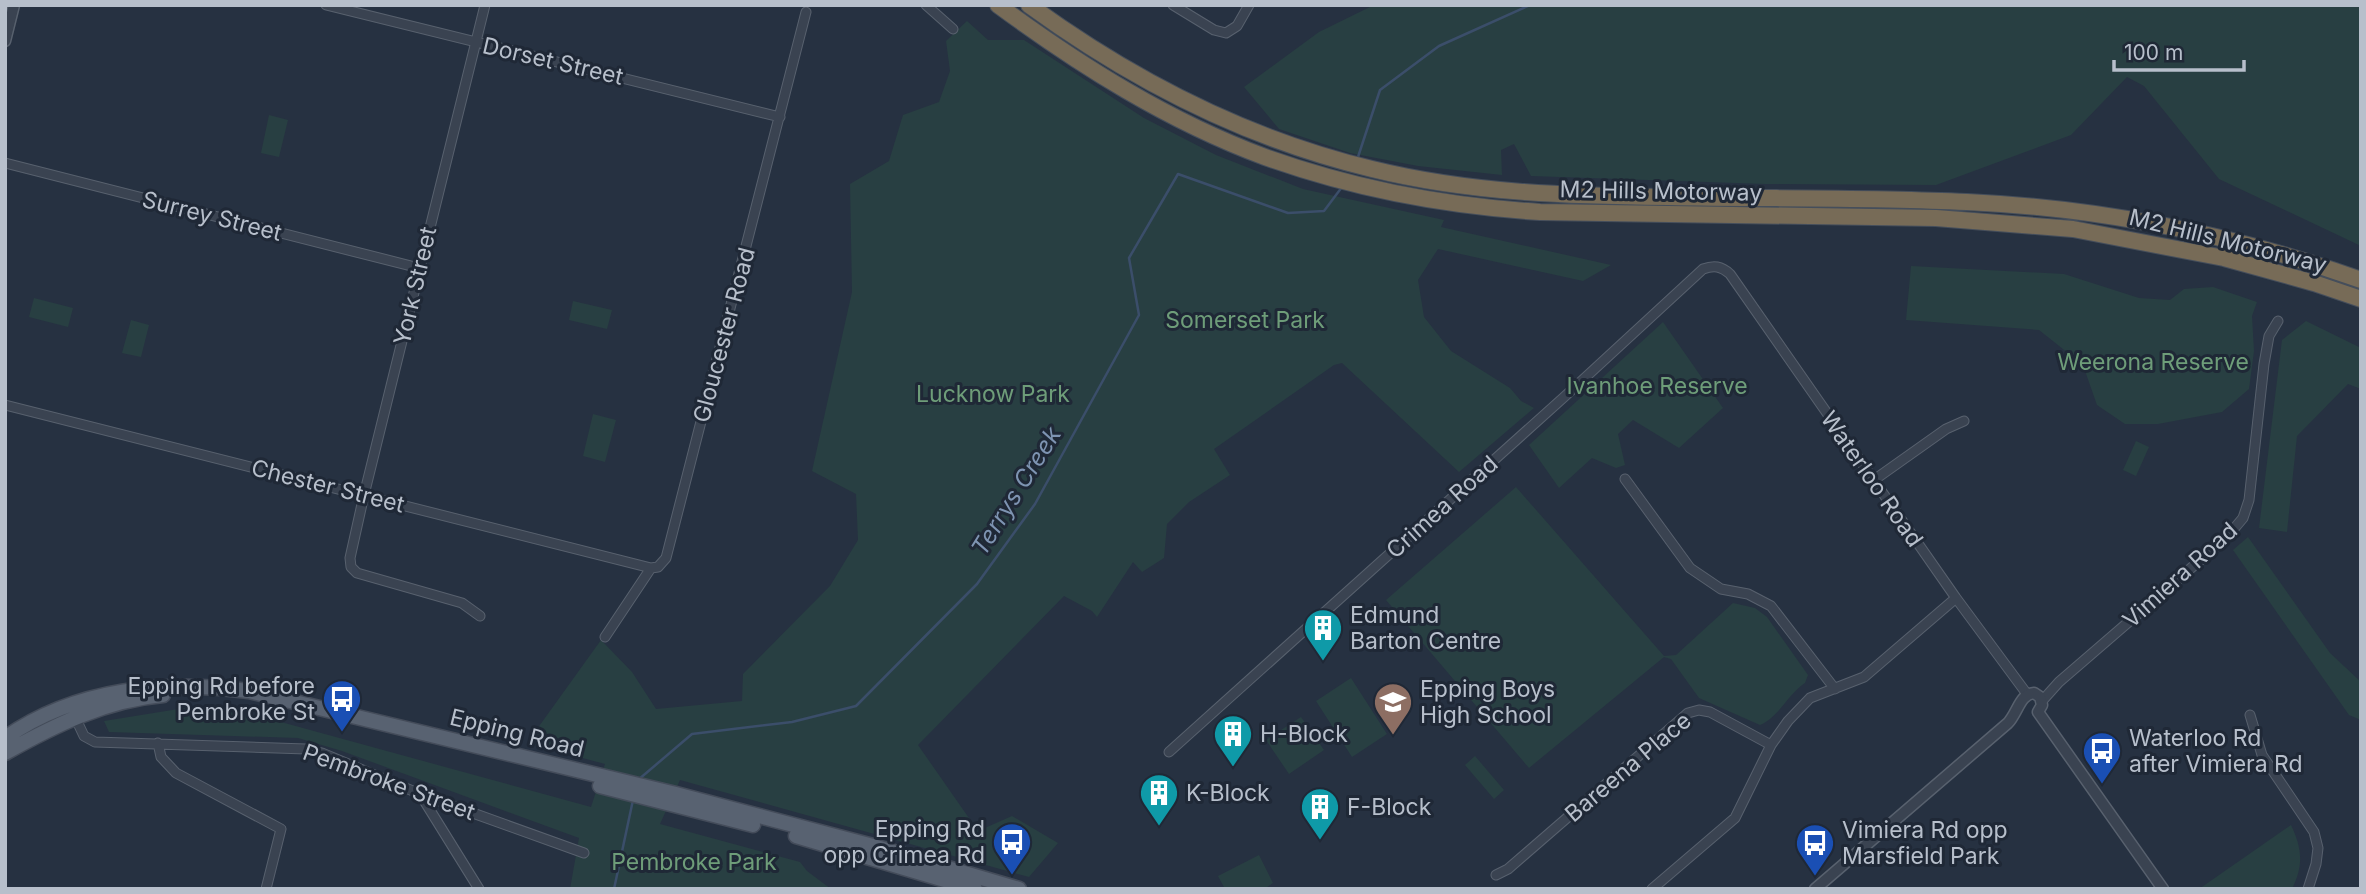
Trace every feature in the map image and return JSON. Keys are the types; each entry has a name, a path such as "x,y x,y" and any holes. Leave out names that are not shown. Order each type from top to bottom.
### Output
{"highway":[{"name":"M2 Hills Motorway","path":"998,5 1090,69 1209,134 1265,157 1418,198 1484,208 1540,212 1936,218 2073,229 2224,258 2361,299"},
{"name":"M2 Hills Motorway","path":"1029,5 1099,54 1217,117 1272,139 1344,162 1421,179 1543,195 1958,201 2076,211 2169,226 2361,280"}],"main road":[{"name":"Epping Road","path":"9,735 57,710 105,695 156,686 217,687 304,703 592,779"},
{"name":"Epping Road","path":"5,753 38,734 109,705 160,695 234,696 873,846 1019,889"},
{"name":"Epping Road","path":"675,799 975,889"}],"street":[{"path":"5,41 14,5"},
{"name":"Dorset Street","path":"326,5 780,117"},
{"name":"York Street","path":"480,617 463,603 357,573 351,567 350,558 485,5"},
{"path":"926,5 953,29"},
{"path":"1173,5 1214,30 1226,33 1237,26 1249,5"},
{"name":"Gloucester Road","path":"605,637 651,568 663,564 666,558 806,12"},
{"name":"Surrey Street","path":"5,163 419,268"},
{"name":"Waterloo Road","path":"1717,266 1730,274 1956,598 2036,700 2162,889"},
{"name":"Crimea Road","path":"1169,752 1563,398 1651,315 1703,269 1717,266"},
{"name":"Vimiera Road","path":"2036,700 2227,537 2243,518 2249,500 2267,346 2269,336 2278,321"},
{"name":"Chester Street","path":"5,405 651,568"},
{"path":"1874,480 1946,429 1964,421"},
{"path":"1625,479 1690,568 1721,589 1748,594 1771,606 1835,689"},
{"path":"1652,889 1735,818 1771,745 1788,721 1810,698 1864,677 1956,598"},
{"path":"2022,699 2036,700 2030,714 2023,709 2022,699"},
{"path":"1815,889 2023,709"},
{"name":"Bareena Place","path":"1496,875 1508,869 1688,713 1699,710 1710,712 1771,745"},
{"path":"2250,715 2262,755 2314,832 2318,849 2308,889"},
{"name":"Pembroke Street","path":"75,717 84,736 91,741 306,749 322,753 420,794 584,853"},
{"path":"158,743 161,757 176,773 281,829 266,889"},
{"path":"420,794 479,889"}],"green space":[{"path":"1374,5 2361,5 2361,246 2219,179 2144,86 2127,77 2071,135 1936,185 1765,184 1531,176 1514,144 1501,150 1502,175 1418,166 1350,153 1279,129 1244,87 1319,32"},
{"path":"967,21 988,40 1024,40 1144,118 1216,155 1303,189 1444,220 1441,227 1611,265 1583,281 1438,249 1418,280 1424,317 1451,351 1510,388 1521,401 1534,408 1459,472 1342,363 1334,365 1214,449 1230,475 1189,502 1167,524 1164,558 1142,572 1133,562 1097,617 1092,611 1064,596 918,745 978,831 1012,816 1058,843 1029,877 680,780 660,824 800,862 807,871 831,889 570,889 579,838 342,751 298,738 109,732 104,721 197,706 281,722 591,807 605,764 575,756 576,754 527,743 601,640 632,672 656,709 742,701 743,674 830,586 858,540 856,494 812,471 852,292 850,184 889,161 903,115 939,102 950,71 946,41"},
{"path":"269,115 288,120 279,157 261,153"},
{"name":"Weerona Reserve","path":"1911,266 2064,274 2139,298 2170,300 2184,289 2213,287 2257,302 2252,316 2254,351 2249,389 2222,412 2158,424 2125,424 2097,405 2083,365 2039,330 1906,320"},
{"path":"34,298 73,308 68,327 29,317"},
{"path":"573,301 612,310 607,329 569,320"},
{"path":"131,320 149,325 141,357 122,353"},
{"path":"2306,321 2361,348 2361,389 2348,384 2297,436 2287,532 2259,528 2282,340"},
{"name":"Ivanhoe Reserve","path":"1663,322 1723,408 1679,448 1633,420 1618,434 1625,465 1616,468 1592,458 1559,488 1529,445"},
{"path":"593,414 616,420 605,462 583,456"},
{"path":"2136,441 2149,447 2136,476 2123,470"},
{"path":"1516,487 1664,656 1676,655 1733,603 1755,608 1767,617 1808,675 1805,683 1773,717 1760,725 1699,698 1671,659 1664,657 1529,768 1386,600"},
{"path":"2248,537 2330,653 2361,682 2361,720 2349,715 2233,550"},
{"path":"1351,678 1387,734 1352,757 1316,701"},
{"path":"1301,717 1324,750 1289,774 1266,740"},
{"path":"1475,756 1504,790 1494,799 1465,765"},
{"path":"2291,825 2300,857 2292,889 2199,889"},
{"path":"1259,855 1273,883 1264,889 1225,889 1218,876"}],"waterway":[{"name":"Terrys Creek","path":"1357,160 1380,90 1439,46 1530,5"},
{"name":"Terrys Creek","path":"638,780 692,734 792,722 856,706 977,584 1035,504 1139,315 1129,258 1178,174 1288,213 1324,211 1342,187"},
{"name":"Terrys Creek","path":"614,889 633,800"}],"place":[{"name":"Edmund Barton Centre","path":"1323,662"},
{"name":"Epping Rd before Pembroke St","path":"342,733"},
{"name":"Epping Boys High School","path":"1393,736"},
{"name":"H-Block","path":"1233,768"},
{"name":"Waterloo Rd after Vimiera Rd","path":"2102,785"},
{"name":"K-Block","path":"1159,827"},
{"name":"F-Block","path":"1320,841"},
{"name":"Epping Rd opp Crimea Rd","path":"1012,876"},
{"name":"Vimiera Rd opp Marsfield Park","path":"1815,877"}],"park label":[{"name":"Somerset Park","path":"1245,320"},
{"name":"Lucknow Park","path":"993,394"},
{"name":"Pembroke Park","path":"694,862"}]}
